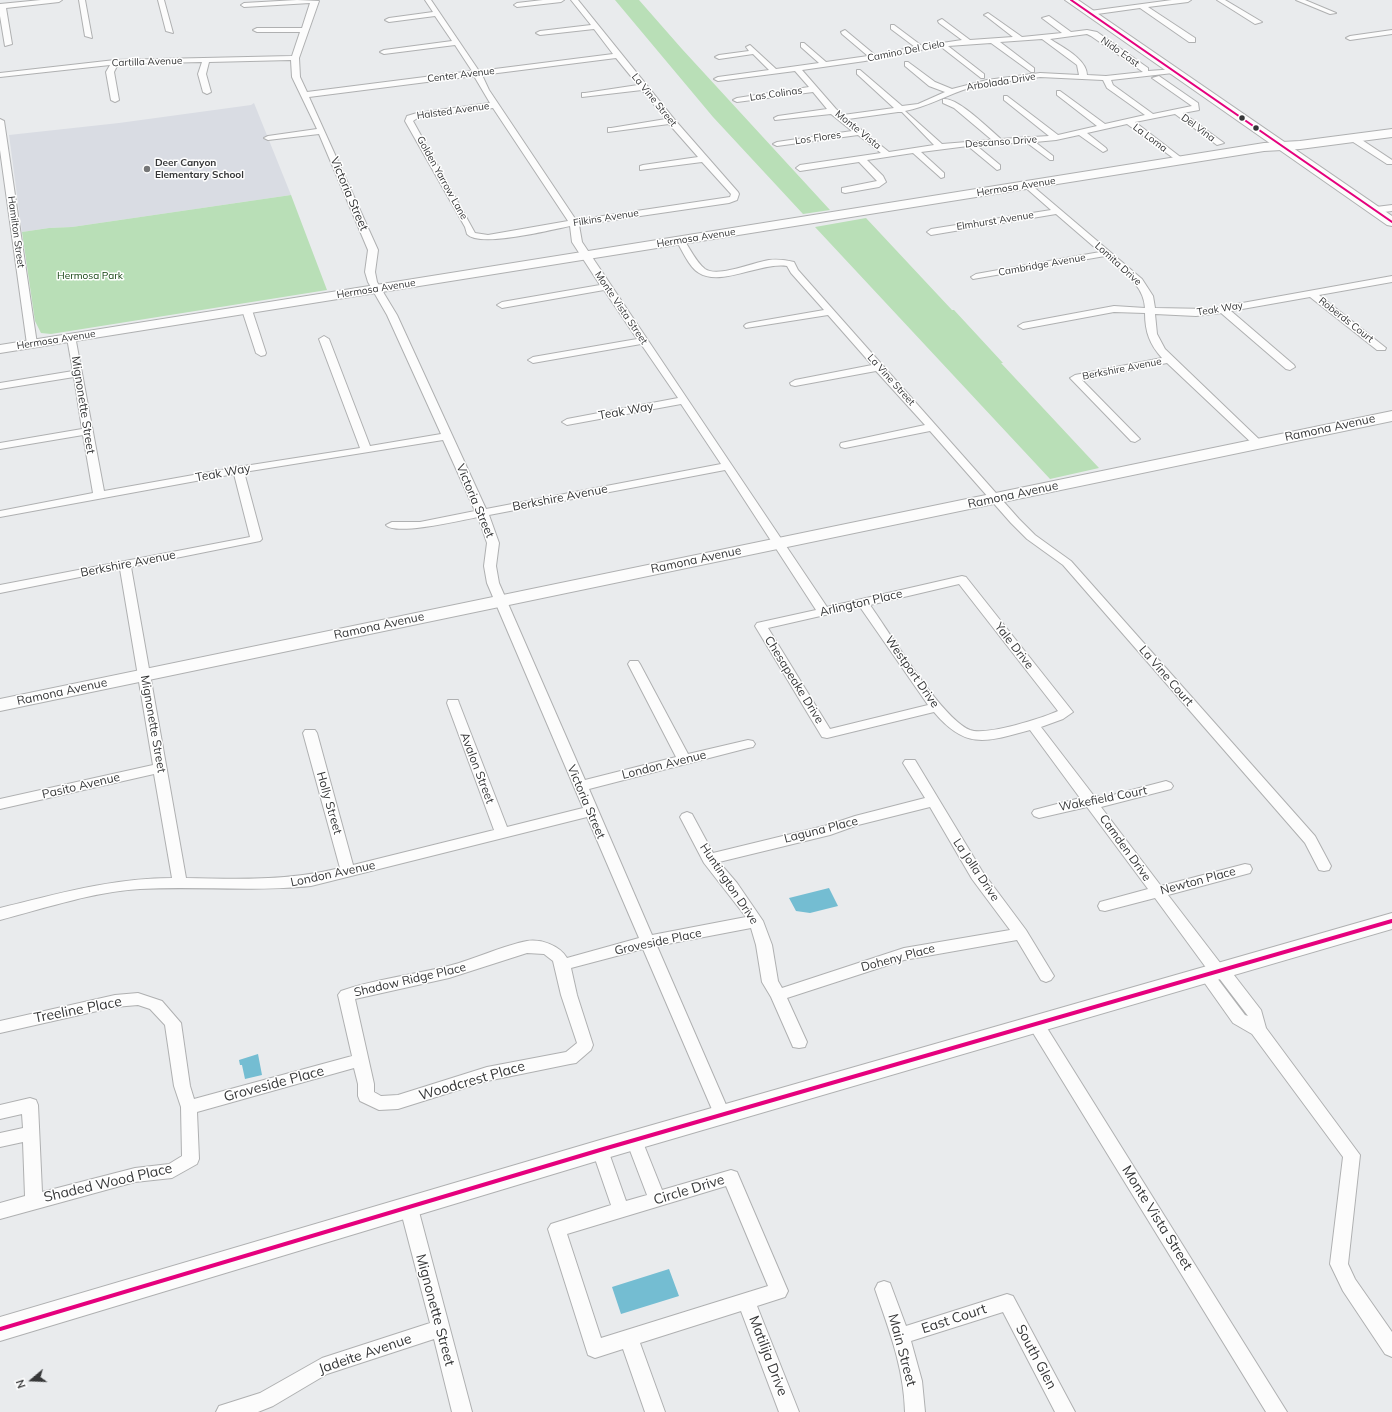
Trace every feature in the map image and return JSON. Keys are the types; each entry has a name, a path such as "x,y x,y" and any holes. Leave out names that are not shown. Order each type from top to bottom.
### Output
{"main road":[{"path":"1071,0 1169,71 1282,146 1392,222"}],"street":[{"path":"8,44 1,7 59,0"},
{"path":"82,0 88,36"},
{"path":"161,0 170,31"},
{"path":"244,5 315,0"},
{"name":"Victoria Street","path":"315,0 295,58 296,77 322,131 373,250 374,258 370,272 377,289 392,315 482,513 493,543 490,566 493,583 500,601 722,1114"},
{"name":"Monte Vista Street","path":"428,0 478,73 485,90 574,223 577,242 585,256 684,400 824,612"},
{"path":"517,5 562,0"},
{"name":"La Vine Street","path":"574,0 671,121 735,194 734,198"},
{"path":"1090,13 1188,0"},
{"path":"1220,0 1258,22"},
{"path":"1299,0 1332,12"},
{"path":"1141,6 1192,40"},
{"path":"389,20 437,14"},
{"path":"988,15 1020,39"},
{"path":"1046,18 1069,34"},
{"path":"942,21 967,41"},
{"path":"540,33 595,26"},
{"path":"894,27 919,48"},
{"path":"257,30 305,30"},
{"path":"845,32 874,57"},
{"name":"Camino Del Cielo","path":"718,79 874,57 941,44 967,41 1020,39 1087,32 1094,34"},
{"path":"1350,38 1392,32"},
{"name":"Nido East","path":"1094,34 1145,70"},
{"path":"1043,37 1080,64 1083,69 1083,77"},
{"path":"992,40 1031,70"},
{"path":"384,52 456,43"},
{"path":"941,44 981,76"},
{"path":"804,45 824,64"},
{"path":"719,57 752,50 774,71"},
{"name":"Center Avenue","path":"304,95 619,55"},
{"name":"Cartilla Avenue","path":"0,75 115,62 295,58"},
{"path":"206,60 202,74 208,92"},
{"path":"115,62 110,72 115,100"},
{"path":"908,64 932,84 952,92"},
{"name":"Monte Vista","path":"797,68 833,111 888,155"},
{"path":"1151,116 1110,86 1106,78 1132,78 1169,71"},
{"name":"Arbolada Drive","path":"841,118 903,111 926,104 952,92 978,84 1054,75 1106,78 1169,71"},
{"path":"860,72 941,147"},
{"name":"Descanso Drive","path":"800,168 941,147 1056,138 1151,116 1196,108 1195,105 1156,78"},
{"path":"585,95 644,87"},
{"name":"Las Colinas","path":"737,100 814,89"},
{"path":"1060,93 1104,127"},
{"path":"1007,98 1056,138"},
{"path":"946,101 957,106 999,142"},
{"name":"Halsted Avenue","path":"410,118 495,105"},
{"path":"778,118 833,111"},
{"name":"Del Vina","path":"1177,112 1220,143"},
{"name":"Golden Yarrow Lane","path":"410,118 409,121 469,227 471,234 477,237"},
{"name":"Hamilton Street","path":"0,121 32,344"},
{"path":"611,130 671,121"},
{"name":"La Loma","path":"1128,121 1176,158"},
{"path":"268,138 322,131"},
{"name":"Los Flores","path":"777,144 859,132"},
{"path":"1082,133 1103,150"},
{"name":"Hermosa Avenue","path":"0,349 680,240 1029,186 1176,158 1392,133"},
{"path":"1353,138 1390,162"},
{"path":"1029,141 1050,158"},
{"path":"970,144 997,168"},
{"path":"915,151 941,175"},
{"path":"643,168 703,159"},
{"path":"845,190 876,185 882,182 880,178 861,159"},
{"name":"Lomita Drive","path":"1029,186 1139,281 1148,292 1151,311 1150,323 1152,334 1157,345 1169,360 1259,444"},
{"name":"Filkins Avenue","path":"477,237 488,238 734,198"},
{"path":"1376,210 1392,208"},
{"name":"Elmhurst Avenue","path":"931,232 1058,211"},
{"name":"La Vine Street","path":"680,240 702,271 711,274 721,274 776,261 791,264 794,271 996,498"},
{"name":"Cambridge Avenue","path":"976,277 1107,253"},
{"name":"Teak Way","path":"1023,326 1114,309 1196,313 1392,279"},
{"path":"502,305 606,288"},
{"name":"Roberds Court","path":"1312,293 1381,348"},
{"path":"1223,309 1290,367"},
{"path":"247,310 261,353"},
{"path":"749,326 831,312"},
{"name":"Mignonette Street","path":"72,338 99,496"},
{"path":"324,339 366,450"},
{"path":"533,360 642,340"},
{"name":"Berkshire Avenue","path":"1135,439 1075,378 1169,360"},
{"path":"795,383 879,367"},
{"path":"0,386 78,373"},
{"name":"Teak Way","path":"568,422 684,400"},
{"name":"Ramona Avenue","path":"0,705 1392,416"},
{"path":"845,445 933,427"},
{"path":"0,446 88,431"},
{"name":"Teak Way","path":"0,514 238,470 448,436"},
{"name":"Berkshire Avenue","path":"392,525 420,525 728,466"},
{"name":"Berkshire Avenue","path":"0,589 256,539 238,470"},
{"name":"La Vine Court","path":"996,498 1032,537 1071,568 1310,840 1324,866"},
{"name":"Mignonette Street","path":"125,564 180,884"},
{"name":"Arlington Place","path":"761,626 962,580"},
{"name":"Yale Drive","path":"962,580 1066,712 1052,720 1032,724"},
{"name":"Westport Drive","path":"863,602 936,707 952,723 968,735 982,736 1032,724"},
{"name":"Chesapeake Drive","path":"761,626 826,734 936,707"},
{"path":"634,664 684,760"},
{"name":"Avalon Street","path":"453,703 502,832"},
{"name":"Camden Drive","path":"1032,724 1216,972 1239,1020 1258,1030 1352,1155 1338,1264 1349,1285 1392,1348"},
{"name":"Holly Street","path":"310,733 348,872"},
{"name":"London Avenue","path":"580,786 748,744"},
{"name":"La Jolla Drive","path":"910,763 977,875 1021,934 1046,976"},
{"name":"Pasito Avenue","path":"0,804 161,768"},
{"name":"Wakefield Court","path":"1039,813 1090,801 1105,802 1166,786"},
{"name":"Laguna Place","path":"709,859 795,837 830,830 855,821 934,801"},
{"name":"London Avenue","path":"0,914 108,888 139,884 282,884 311,881 590,811"},
{"name":"Huntington Drive","path":"687,817 709,859 732,887 756,921 764,945 770,982 778,995 799,1042"},
{"name":"Newton Place","path":"1105,906 1245,869"},
{"name":"Groveside Place","path":"562,965 648,942 756,921"},
{"path":"0,1329 722,1114 1392,921"},
{"name":"Doheny Place","path":"778,995 873,963 902,955 927,949 1021,934"},
{"name":"Shadow Ridge Place","path":"360,1060 346,995 449,972 527,946 543,947 556,955 562,965"},
{"name":"Woodcrest Place","path":"360,1060 366,1096 379,1103 398,1102 487,1074 570,1058 585,1045 583,1028 569,997 562,965"},
{"name":"Treeline Place","path":"0,1027 115,1001 138,999 156,1005 173,1023 182,1086 189,1107"},
{"name":"Monte Vista Street","path":"1036,1024 1277,1412"},
{"name":"Groveside Place","path":"189,1107 360,1060"},
{"path":"0,1112 30,1105 34,1200"},
{"name":"Shaded Wood Place","path":"0,1211 34,1200 135,1175 172,1172 191,1158 189,1107"},
{"path":"0,1140 30,1133"},
{"path":"634,1140 657,1199"},
{"path":"600,1150 621,1210"},
{"name":"Circle Drive","path":"731,1177 779,1291 595,1349 557,1229 657,1199 731,1177"},
{"name":"Mignonette Street","path":"409,1208 439,1329 462,1412"},
{"name":"Main Street","path":"884,1289 912,1378 915,1412"},
{"name":"Matilija Drive","path":"746,1301 789,1412"},
{"name":"East Court","path":"900,1336 1007,1302"},
{"name":"South Glen","path":"1007,1302 1066,1412"},
{"name":"Jadeite Avenue","path":"226,1412 242,1409 266,1400 325,1366 439,1329"},
{"path":"629,1338 655,1412"}],"shaded area":[{"name":"Deer Canyon Elementary School","path":"254,103 291,195 72,227 49,228 22,232 9,135 119,123 251,105"}],"green space":[{"path":"615,0 639,0 830,210 803,214 713,117"},
{"name":"Hermosa Park","path":"291,195 327,290 51,334 41,333 35,321 22,232 49,228 72,227"},
{"path":"866,218 952,310 954,310 1003,363 1001,363 1099,468 1050,479 815,227"}],"water":[{"path":"829,888 838,906 810,913 796,911 789,898"},
{"path":"258,1054 262,1075 245,1079 242,1065 240,1065 239,1060"},
{"path":"669,1269 679,1296 621,1314 612,1287"}],"transit line":[{"path":"1071,0 1392,222"},
{"path":"0,1329 600,1150 1392,921"}],"place":[{"name":"Deer Canyon Elementary School","path":"147,169"}]}
